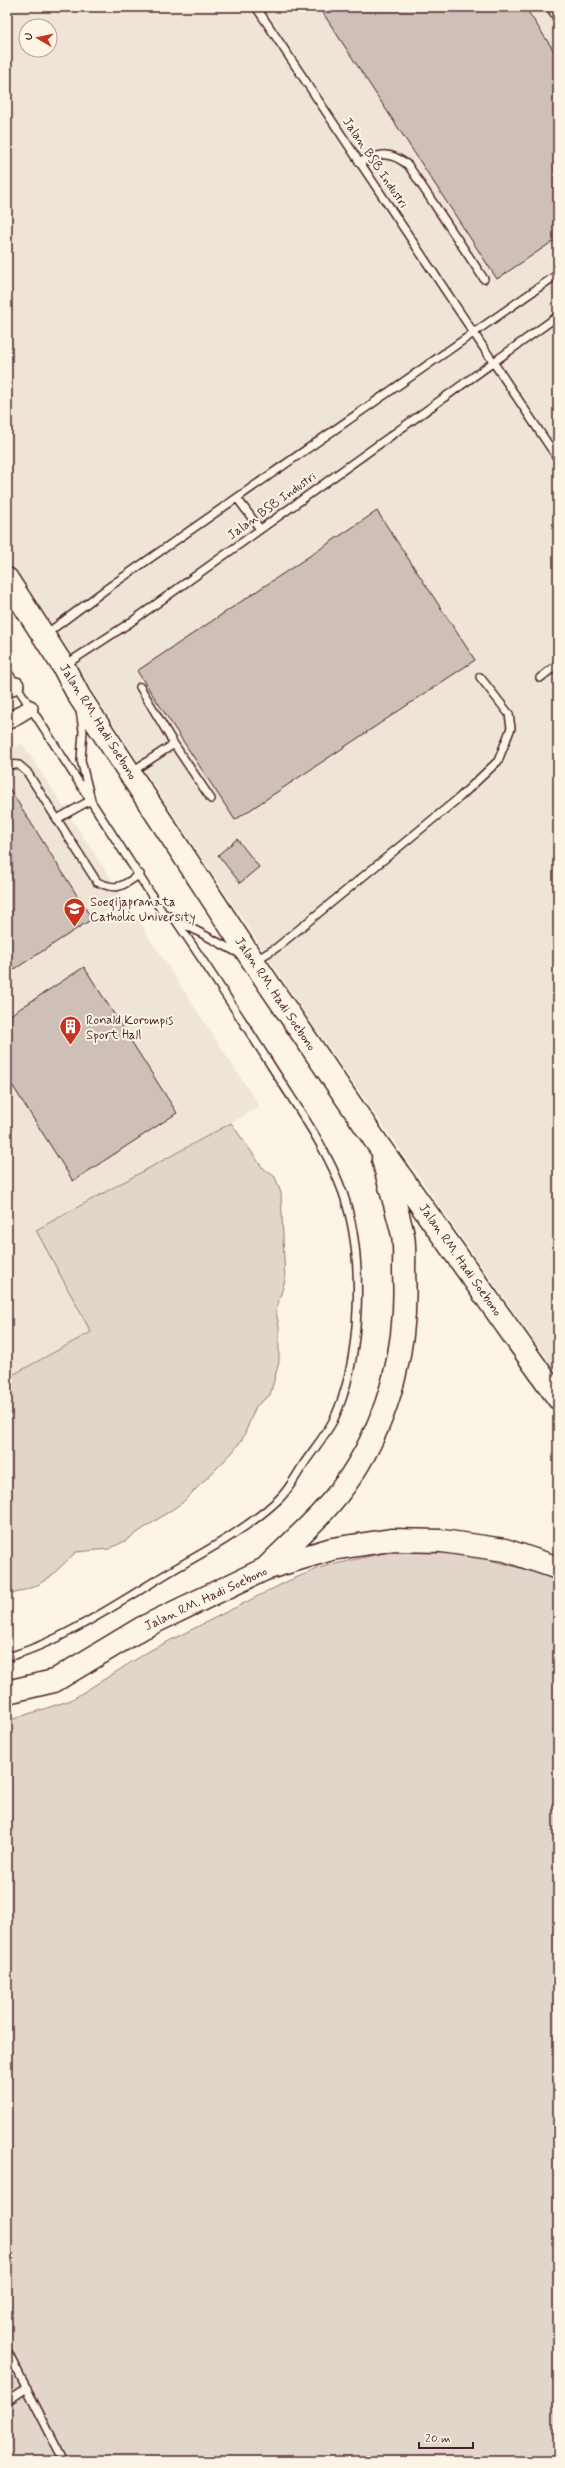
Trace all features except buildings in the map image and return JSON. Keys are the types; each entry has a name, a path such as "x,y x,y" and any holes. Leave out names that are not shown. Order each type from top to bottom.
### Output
{"main road":[{"name":"Jalan RM. Hadi Soebono","path":"7,579 63,666 79,696 252,961 379,1146 558,1398"},
{"path":"265,1569 319,1516 351,1476 375,1433 399,1359 406,1308 403,1237 379,1146"},
{"name":"Jalan RM. Hadi Soebono","path":"7,1692 54,1681 142,1628 265,1569 332,1549 391,1540 442,1541 505,1550 558,1568"}],"street":[{"path":"7,722 30,708"}],"lane":[{"name":"Jalan BSB Industri","path":"256,7 558,459"},
{"path":"550,7 558,20"},
{"path":"359,162 387,154 396,155 408,165 484,279"},
{"name":"Jalan BSB Industri","path":"44,636 109,588 558,274"},
{"name":"Jalan BSB Industri","path":"63,666 131,622 493,361 558,316"},
{"path":"237,498 260,530"},
{"path":"540,678 558,664"},
{"path":"7,671 11,687 30,708 140,874 163,913 176,922 196,929 252,961 288,938 460,797 498,761 511,728 509,714 480,678"},
{"path":"140,687 174,744 211,799"},
{"path":"79,696 83,731 81,760 91,800"},
{"path":"130,774 174,744"},
{"path":"7,764 19,765 28,772 97,882 110,887 121,888 140,874"},
{"path":"57,819 91,800"},
{"path":"7,1657 56,1638 174,1570 242,1528 280,1499 333,1421 345,1386 355,1341 357,1287 354,1240 343,1192 331,1165 300,1111 243,1018 176,922"},
{"path":"8,2352 64,2461"},
{"path":"7,2401 27,2388"}],"shaded area":[{"path":"7,7 558,7 558,1375 306,1015 7,563"},
{"name":"Soegijapranata Catholic University","path":"22,743 260,1107 36,1230 91,1332 7,1378 7,752"},
{"path":"231,1123 262,1167 275,1177 281,1193 285,1280 276,1311 279,1327 279,1362 270,1395 256,1406 243,1438 232,1453 182,1503 125,1541 109,1549 76,1552 50,1577 36,1586 7,1596 7,1378 91,1332 36,1230"},
{"path":"413,1549 429,1552 447,1549 540,1573 558,1582 558,2461 7,2461 7,1721 71,1700 151,1650 288,1581 322,1567 397,1550"}],"place":[{"name":"Soegijapranata Catholic University","path":"75,928"},
{"name":"Ronald Korompis Sport Hall","path":"71,1046"}]}
